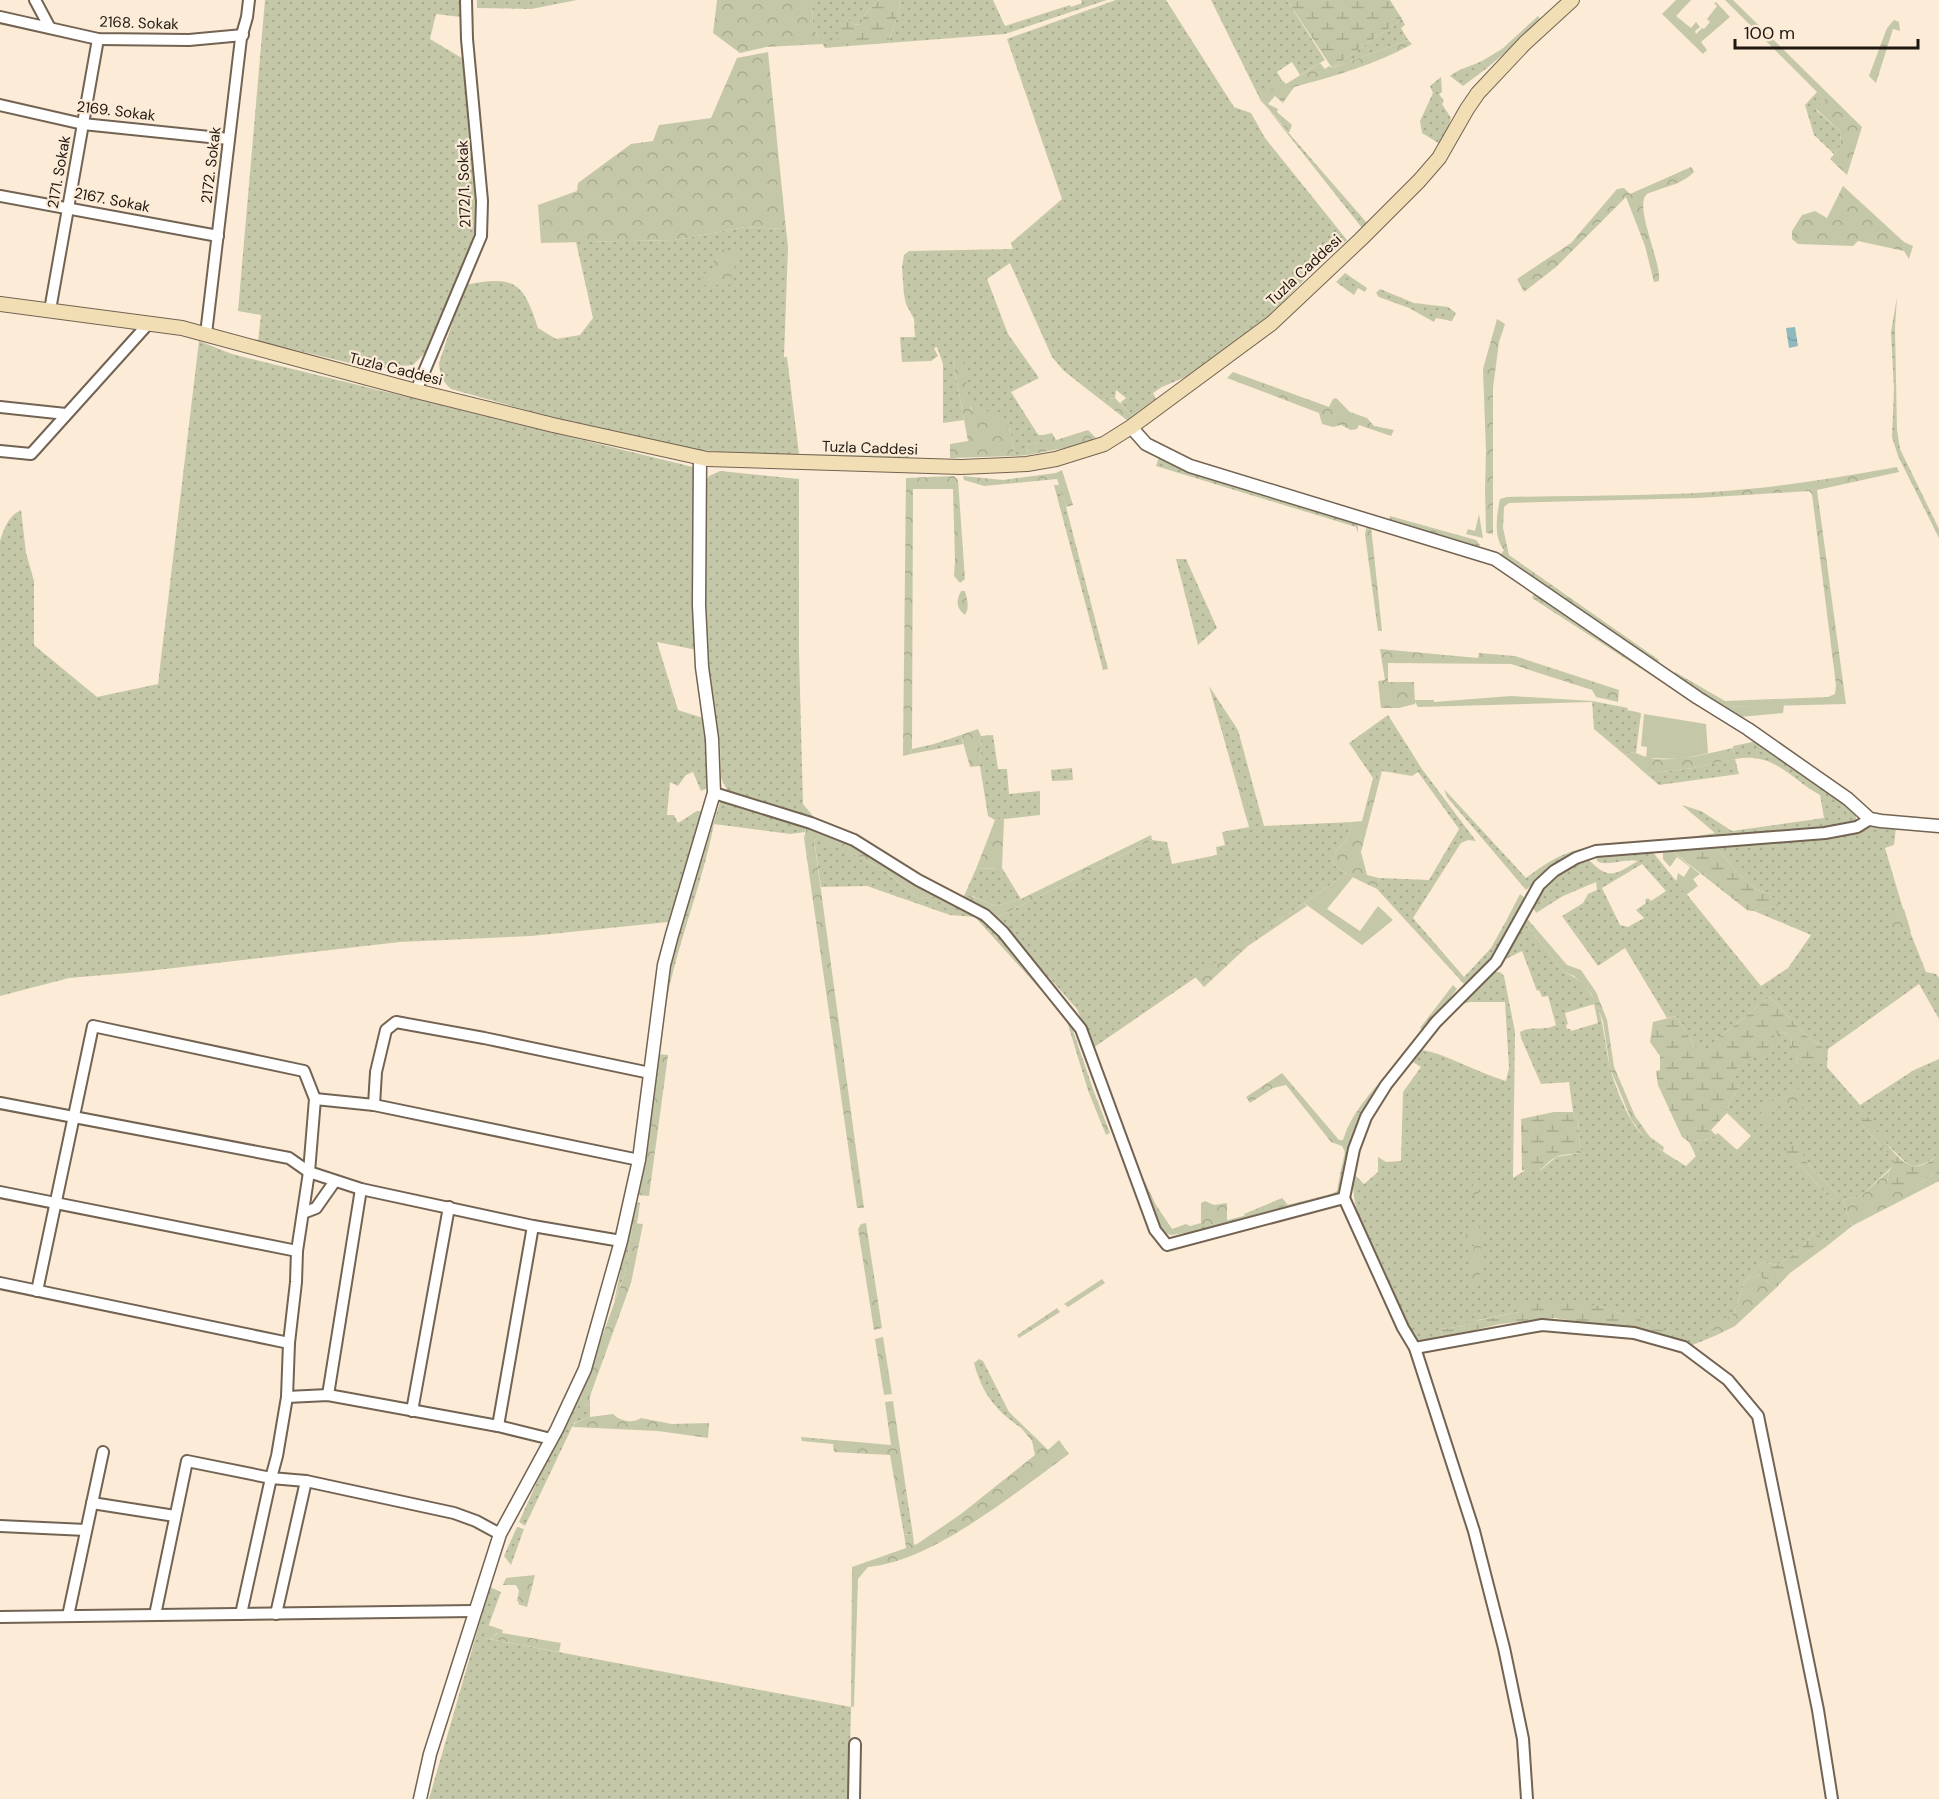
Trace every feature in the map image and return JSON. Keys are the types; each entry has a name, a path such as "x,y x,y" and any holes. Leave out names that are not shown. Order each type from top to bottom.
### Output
{"main road":[{"name":"Tuzla Caddesi","path":"0,304 182,328 416,391 700,457 961,467 1027,464 1056,459 1104,444 1131,427 1272,323 1430,170 1449,142 1467,108 1493,76 1572,0"}],"street":[{"path":"35,0 50,28"},
{"name":"2172. Sokak","path":"206,334 229,139 249,0"},
{"name":"2172/1. Sokak","path":"416,391 481,236 482,201 467,39 466,0"},
{"name":"2168. Sokak","path":"0,16 98,39 189,40 243,35"},
{"name":"2171. Sokak","path":"50,310 98,39"},
{"name":"2169. Sokak","path":"0,105 82,124 229,139"},
{"name":"2167. Sokak","path":"0,196 218,236"},
{"path":"0,451 31,454 149,323"},
{"path":"0,408 66,414"},
{"path":"1131,427 1146,444 1190,466 1495,559 1848,799 1870,819 1939,826"},
{"path":"420,1799 430,1754 500,1534 551,1439 585,1369 621,1241 639,1160 667,955 714,793 712,739 702,667 699,605 700,457"},
{"path":"714,793 812,823 854,840 918,880 985,915 1003,932 1081,1029 1155,1230 1167,1245 1344,1198"},
{"path":"1527,1799 1523,1739 1504,1648 1474,1531 1415,1348 1403,1328 1344,1198 1354,1149 1366,1118 1386,1085 1436,1022 1496,962 1539,885 1554,871 1575,858 1596,851 1825,833 1857,827 1870,819"},
{"path":"374,1105 376,1072 386,1030 396,1022 650,1073"},
{"path":"37,1291 93,1026 304,1071 315,1099 309,1172 297,1251 287,1397 278,1456 241,1614"},
{"path":"315,1099 374,1105 639,1160"},
{"path":"0,1103 289,1158 309,1172 362,1189 533,1226 621,1241"},
{"path":"303,1213 316,1208 335,1180"},
{"path":"328,1395 362,1189"},
{"path":"0,1192 297,1251"},
{"path":"412,1411 449,1207"},
{"path":"498,1426 533,1226"},
{"path":"0,1283 289,1343"},
{"path":"1415,1348 1542,1325 1635,1333 1684,1347 1728,1380 1758,1416 1818,1710 1832,1799"},
{"path":"287,1397 328,1395 498,1426 551,1439"},
{"path":"68,1616 103,1452"},
{"path":"155,1615 187,1461 271,1478 306,1481 454,1513 477,1521 500,1534"},
{"path":"276,1614 306,1481"},
{"path":"92,1503 175,1516"},
{"path":"0,1526 86,1530"},
{"path":"0,1617 475,1611"},
{"path":"854,1799 855,1744"}],"green space":[{"path":"265,0 460,0 461,17 436,14 430,39 465,60 476,161 476,217 473,242 426,352 413,365 374,369 258,341 261,315 238,311"},
{"path":"477,0 577,0 531,9 477,8"},
{"path":"717,0 812,0 813,28 823,44 766,47 740,53 713,33"},
{"path":"812,0 879,0 865,14 861,25 853,24 843,17 836,47 825,48 813,28"},
{"path":"879,0 900,0 899,12 888,43 836,47 842,16 853,24 860,25 865,14"},
{"path":"900,0 993,0 1005,26 1070,5 1071,7 1082,3 1081,0 1107,0 1005,34 888,43 899,12"},
{"path":"1116,0 1166,0 1234,107 1251,113 1265,138 1347,240 1318,265 1267,319 1188,376 1153,393 1156,399 1132,416 1120,403 1126,398 1116,390 1115,398 1101,400 1064,371 1052,357 1010,263 987,279 1008,334 1039,378 1011,392 1037,433 1043,435 1044,442 1027,445 1028,455 1015,456 1009,427 972,410 953,360 964,420 943,423 943,364 937,347 934,348 938,356 931,361 902,362 900,337 915,337 914,319 904,295 902,267 904,255 909,251 1013,249 1011,243 1062,199 1007,39"},
{"path":"1211,0 1287,0 1325,60 1300,75 1292,62 1277,72 1282,80 1260,100"},
{"path":"1287,0 1390,0 1402,19 1332,68"},
{"path":"1676,0 1691,0 1676,16 1691,28 1696,22 1700,27 1695,31 1696,34 1710,22 1707,19 1717,6 1714,3 1716,2 1730,17 1701,42 1707,50 1703,54 1662,14"},
{"path":"1725,0 1733,0 1862,127 1847,175 1830,159 1840,147 1841,132 1816,109 1825,100"},
{"path":"1538,16 1542,21 1487,68 1482,61 1502,49"},
{"path":"1402,19 1405,25 1401,28 1408,40 1332,68"},
{"path":"1894,20 1899,22 1900,31 1893,29 1876,83 1869,76 1887,28"},
{"path":"1408,40 1412,44 1384,58 1294,87 1283,103 1275,96 1268,104 1278,109 1277,112 1292,125 1289,133 1260,99 1282,80 1286,84 1320,63 1325,69 1329,66 1332,68"},
{"path":"768,52 786,229 745,227 675,240 541,243 538,205 577,191 578,183 631,144 653,141 659,125 711,118 737,58"},
{"path":"1482,61 1487,68 1463,86 1450,76 1461,69"},
{"path":"1441,77 1442,92 1439,94 1451,118 1440,144 1422,133 1420,121 1433,93 1430,86"},
{"path":"1817,92 1825,100 1816,110 1841,132 1840,147 1834,154 1814,135 1805,105"},
{"path":"1269,110 1367,223 1362,228"},
{"path":"1691,167 1694,172 1686,178 1648,193 1644,200 1645,222 1659,273 1659,281 1654,282 1645,246 1626,197 1556,267 1524,292 1517,279 1571,243 1617,189 1624,188 1630,194"},
{"path":"1843,186 1904,242 1913,246 1909,259 1904,251 1858,241 1853,246 1798,244 1792,239 1792,231 1802,215 1815,211 1827,218"},
{"path":"745,227 786,229 788,247 784,357 787,357 799,454 909,456 909,460 765,456 683,447 583,425 451,389 442,378 439,363 465,285 495,281 506,282 515,286 527,300 538,328 556,339 580,335 593,318 576,242 675,240"},
{"path":"725,249 738,255 729,285 703,285 702,275 714,268 713,253"},
{"path":"1345,273 1367,288 1365,292 1358,288 1354,295 1336,282"},
{"path":"1380,289 1414,303 1448,307 1456,313 1452,321 1436,318 1434,322 1409,308 1379,297 1376,293"},
{"path":"1897,297 1895,328 1897,430 1900,449 1939,529 1939,538 1898,456 1892,437 1894,389 1891,332"},
{"path":"1497,319 1505,324 1499,342 1493,388 1493,534 1486,533 1483,369"},
{"path":"199,341 232,354 693,467 697,650 657,642 678,710 706,719 710,786 701,791 693,772 686,775 678,786 670,782 667,815 674,815 678,823 697,811 705,811 668,922 531,936 400,942 69,978 0,996 0,541 10,519 21,510 26,553 34,581 34,645 97,697 158,684"},
{"path":"962,357 971,410 979,405 1009,427 1015,456 950,458 950,444 968,441 953,360"},
{"path":"1233,372 1329,407 1336,398 1350,412 1367,418 1374,426 1394,430 1391,436 1359,425 1357,429 1351,430 1341,425 1333,427 1322,424 1319,413 1227,378"},
{"path":"1115,398 1132,416 1128,421 1101,400"},
{"path":"1088,430 1096,438 1080,445 1028,455 1027,445 1043,442 1043,435 1052,433 1056,440"},
{"path":"1159,457 1358,521 1358,533 1356,527 1156,466"},
{"path":"1897,467 1899,472 1817,490 1846,704 1725,707 1675,677 1675,672 1725,701 1828,697 1835,694 1836,685 1812,494 1809,491 1698,498 1509,503 1504,507 1503,528 1509,555 1659,660 1657,666 1499,557 1504,550 1498,539 1498,511 1500,499 1507,497 1718,492 1804,482"},
{"path":"1062,470 1073,505 1066,507 1057,479 984,486 964,480 963,476 1003,480 1056,473"},
{"path":"720,471 799,479 799,653 803,804 818,822 733,794 727,790 721,778 720,745 705,642 705,483 709,476"},
{"path":"954,476 958,480 965,579 960,583 954,576 953,489 913,489 912,749 911,754 903,756 906,478"},
{"path":"1054,485 1059,485 1066,507 1108,669 1103,670"},
{"path":"1479,514 1483,538 1466,534 1468,529 1475,531"},
{"path":"1390,516 1476,540 1480,545 1477,548 1389,522"},
{"path":"1367,525 1371,526 1382,631 1378,631 1365,534"},
{"path":"1176,559 1186,559 1217,628 1198,645"},
{"path":"961,591 965,591 967,600 965,615 958,604"},
{"path":"1535,591 1704,706 1703,709 1532,598"},
{"path":"1380,649 1478,658 1479,653 1515,656 1619,690 1618,702 1596,697 1592,690 1511,664 1388,663 1388,682 1414,682 1415,704 1399,708 1381,708 1378,681 1385,680"},
{"path":"1209,686 1238,730 1264,826 1352,822 1346,840 1335,852 1333,864 1346,874 1093,1048 1077,1009 996,918 1152,840 1167,842 1172,864 1217,855 1216,847 1225,845 1222,832 1249,827"},
{"path":"1511,696 1592,702 1418,707 1414,700 1434,700 1434,702"},
{"path":"1592,701 1641,713 1636,753 1630,752 1626,756 1594,729"},
{"path":"1784,705 1783,713 1740,717 1725,707"},
{"path":"1644,714 1706,724 1708,753 1681,759 1646,758 1647,747 1641,746"},
{"path":"1388,715 1422,769 1476,841 1468,840 1461,843 1413,918 1464,977 1491,948 1506,921 1512,924 1497,955 1464,984 1377,889 1379,878 1429,880 1459,829 1418,772 1412,776 1382,771 1373,778 1349,743"},
{"path":"978,729 981,736 980,766 970,767 961,735"},
{"path":"961,735 963,744 911,754 912,749"},
{"path":"993,735 998,769 1007,769 1009,794 1040,791 1040,815 995,820 988,816 980,766 981,736"},
{"path":"1757,741 1847,803 1856,814 1856,820 1853,823 1701,840 1675,840 1715,833 1682,805 1701,811 1732,831 1824,818 1820,795 1781,768 1761,759 1735,759 1739,774 1659,785 1646,774 1693,768 1734,759 1733,746"},
{"path":"1733,748 1735,759 1693,768 1646,774 1626,756 1630,752 1653,759 1676,759"},
{"path":"1230,758 1234,758 1251,814 1246,816"},
{"path":"1072,768 1073,780 1052,781 1051,770"},
{"path":"1382,771 1361,852 1367,875 1379,878 1377,889 1346,874 1333,864 1335,852 1346,840 1352,822 1362,821 1373,778"},
{"path":"1444,789 1526,878 1567,853 1588,847 1615,844 1576,854 1566,859 1547,871 1526,890 1447,797"},
{"path":"721,799 807,825 805,832 790,834 714,824 673,973 663,1023 668,966"},
{"path":"1004,819 1002,868 976,869 995,820"},
{"path":"807,825 814,828 864,1208 857,1208 804,838"},
{"path":"1868,826 1896,827 1894,845 1885,848 1909,929 1926,972 1936,974 1939,978 1939,1019 1919,984 1828,1049 1827,1067 1860,1105 1914,1070 1939,1059 1939,1155 1923,1164 1913,1166 1861,1124 1895,1164 1861,1196 1843,1200 1852,1226 1827,1246 1815,1232 1796,1253 1777,1265 1763,1262 1745,1281 1734,1313 1725,1319 1709,1324 1717,1335 1690,1346 1641,1323 1639,1310 1634,1316 1624,1315 1599,1306 1519,1312 1478,1320 1464,1326 1442,1329 1441,1338 1432,1341 1424,1342 1414,1337 1382,1276 1364,1235 1354,1193 1353,1173 1364,1184 1378,1172 1378,1157 1386,1162 1401,1161 1403,1092 1421,1067 1411,1061 1419,1049 1441,1055 1506,1081 1509,1068 1505,1002 1470,1002 1458,1005 1493,972 1500,972 1504,976 1515,1032 1513,1178 1524,1171 1541,1170 1556,1157 1581,1153 1578,1122 1573,1112 1569,1082 1541,1084 1521,1038 1520,1032 1524,1030 1556,1025 1548,996 1542,997 1539,990 1537,991 1522,951 1506,959 1505,954 1522,920 1564,972 1588,989 1595,1000 1603,1025 1613,1079 1630,1118 1655,1146 1686,1166 1696,1156 1689,1142 1709,1139 1718,1133 1737,1150 1751,1136 1727,1113 1730,1100 1739,1089 1733,1071 1751,1056 1764,1052 1774,1036 1783,1032 1791,1036 1792,1047 1798,1056 1796,1066 1820,1045 1808,1037 1770,997 1717,1039 1704,1054 1695,1047 1676,1016 1667,1018 1625,948 1598,966 1562,916 1583,903 1588,894 1597,890 1596,882 1563,896 1536,913 1532,905 1549,882 1561,872 1587,858 1606,873 1623,870 1638,861 1603,863 1598,862 1594,855 1651,850 1761,986 1788,968 1811,935 1754,911 1779,906 1769,893 1756,890 1715,846 1854,832","holes":["1642,864 1666,891 1651,901 1648,898 1645,900 1646,903 1636,910 1644,918 1628,927 1620,925 1602,888","1594,1004 1598,1023 1571,1031 1567,1029 1565,1013","1797,1089 1804,1107 1795,1101 1778,1106 1769,1113","1804,1159 1839,1196 1831,1200 1799,1164"]},
{"path":"814,828 855,855 884,870 919,899 935,896 984,917 1068,1016 1094,1092 1089,1093 1066,1018 975,917 950,915 867,886 821,887"},
{"path":"818,830 848,841 933,891 935,896 919,899 884,870 855,855 817,840"},
{"path":"1151,835 1152,840 996,918 965,899 971,896 996,906 1021,899"},
{"path":"1715,846 1756,890 1769,893 1780,906 1754,911 1747,910 1671,850"},
{"path":"1672,851 1700,874 1693,879 1698,886 1686,895 1676,882 1678,873 1684,877 1690,867 1677,857 1670,867 1663,859 1663,852"},
{"path":"1002,868 1021,899 996,906 972,896 963,898 976,869"},
{"path":"1346,874 1353,877 1327,909 1360,931 1378,906 1393,920 1362,945 1304,903"},
{"path":"1520,894 1526,899 1512,924 1506,921"},
{"path":"1304,903 1307,906 1248,946 1204,987 1195,977"},
{"path":"1904,909 1911,932 1894,932 1891,927 1883,924 1885,918 1896,917 1897,911"},
{"path":"1525,916 1567,965 1581,970 1596,992 1607,1020 1614,1067 1635,1116 1650,1137 1664,1147 1663,1151 1647,1141 1631,1119 1610,1068 1603,1021 1591,993 1574,976 1564,972 1522,920"},
{"path":"1453,985 1457,989 1425,1032 1420,1028"},
{"path":"1770,997 1808,1037 1828,1054 1811,1063 1796,1066 1798,1056 1792,1047 1791,1036 1783,1032 1774,1036 1776,1046 1771,1055 1756,1055 1734,1071 1739,1089 1730,1100 1727,1113 1711,1130 1716,1135 1709,1139 1689,1142 1682,1137 1658,1085 1656,1071 1660,1070 1660,1056 1650,1042 1653,1022 1676,1016 1695,1047 1704,1053 1717,1039"},
{"path":"1405,1053 1407,1055 1369,1108 1348,1170 1341,1169 1345,1152 1342,1146 1331,1142 1286,1085 1273,1088 1250,1103 1246,1097 1282,1073 1339,1140 1343,1140 1361,1105"},
{"path":"658,1054 668,1055 649,1196 637,1195"},
{"path":"1797,1088 1804,1100 1804,1108 1795,1101 1786,1108 1778,1106 1769,1113 1775,1121 1768,1125 1762,1122 1759,1117 1765,1105"},
{"path":"1094,1092 1110,1133 1106,1135 1089,1093"},
{"path":"1554,1112 1573,1112 1578,1122 1581,1153 1556,1157 1539,1170 1522,1170 1521,1119"},
{"path":"1869,1117 1890,1148 1904,1162 1918,1166 1939,1155 1939,1174 1934,1174 1917,1185 1898,1191 1887,1183 1889,1171 1894,1164 1892,1158 1861,1124 1862,1119"},
{"path":"1791,1144 1802,1150 1804,1159 1840,1197 1831,1200 1799,1164 1782,1158"},
{"path":"1341,1169 1348,1170 1340,1194 1199,1231 1200,1227 1331,1194 1337,1191"},
{"path":"1889,1171 1887,1183 1917,1185 1934,1174 1939,1174 1939,1181 1852,1226 1843,1200 1861,1196"},
{"path":"1477,1172 1479,1198 1470,1193 1469,1189 1473,1187 1473,1183 1469,1181 1469,1175"},
{"path":"1145,1182 1156,1205 1172,1229 1186,1224 1190,1226 1201,1223 1201,1203 1205,1201 1214,1205 1227,1203 1227,1221 1200,1227 1199,1231 1171,1235 1162,1232 1142,1183"},
{"path":"1282,1198 1288,1205 1245,1217 1244,1214"},
{"path":"635,1202 640,1203 637,1224 633,1224 625,1273 614,1302"},
{"path":"1478,1222 1481,1245 1480,1277 1475,1276 1476,1290 1472,1290 1471,1267 1474,1268 1473,1261 1470,1260 1475,1244 1466,1247 1466,1234 1470,1229 1476,1228 1475,1223"},
{"path":"633,1223 643,1224 631,1283 590,1396 590,1406 582,1404 581,1395 625,1273"},
{"path":"866,1223 882,1328 874,1330 858,1229 861,1224"},
{"path":"1816,1231 1827,1246 1790,1273 1776,1288 1758,1275 1745,1281 1763,1262 1777,1265 1796,1253"},
{"path":"1758,1275 1776,1288 1735,1326 1717,1335 1709,1324 1716,1315 1725,1319 1734,1313 1745,1281"},
{"path":"1102,1279 1105,1283 1068,1307 1064,1304"},
{"path":"1547,1300 1599,1306 1624,1315 1634,1315 1640,1309 1641,1322 1647,1323 1647,1327 1681,1334 1680,1339 1664,1343 1597,1325 1555,1318 1500,1324 1441,1338 1442,1329 1464,1326 1465,1323 1519,1312 1519,1304"},
{"path":"1057,1308 1060,1312 1019,1338 1017,1335"},
{"path":"883,1337 892,1394 884,1395 875,1339"},
{"path":"979,1359 983,1361 1009,1412 1035,1437 1004,1415 989,1398 974,1363"},
{"path":"581,1395 583,1404 590,1406 590,1417 574,1423 525,1526 519,1522 565,1420"},
{"path":"893,1401 907,1496 898,1501 890,1455 834,1452 833,1444 802,1441 801,1437 891,1445 885,1402"},
{"path":"613,1414 626,1421 641,1418 672,1424 709,1423 708,1438 658,1431 573,1427 575,1423 590,1417"},
{"path":"1021,1428 1035,1437 1048,1450 1059,1440 1069,1454 1000,1505 947,1539 893,1562 868,1567 858,1579 854,1706 851,1707 852,1567 906,1548 904,1534 913,1535 914,1545 917,1544 961,1514 1035,1455 1032,1441"},
{"path":"907,1496 913,1535 904,1534 898,1501"},
{"path":"517,1527 524,1529 511,1565 504,1556"},
{"path":"535,1575 527,1607 518,1604 519,1591 516,1585 503,1585 506,1578"},
{"path":"490,1587 501,1592 484,1638 851,1707 849,1799 429,1799"},
{"path":"488,1625 503,1630 502,1633 497,1633 490,1639 483,1638"},
{"path":"498,1633 561,1643 559,1652 490,1639"}],"water":[{"path":"1795,327 1798,346 1789,348 1786,328"}]}
